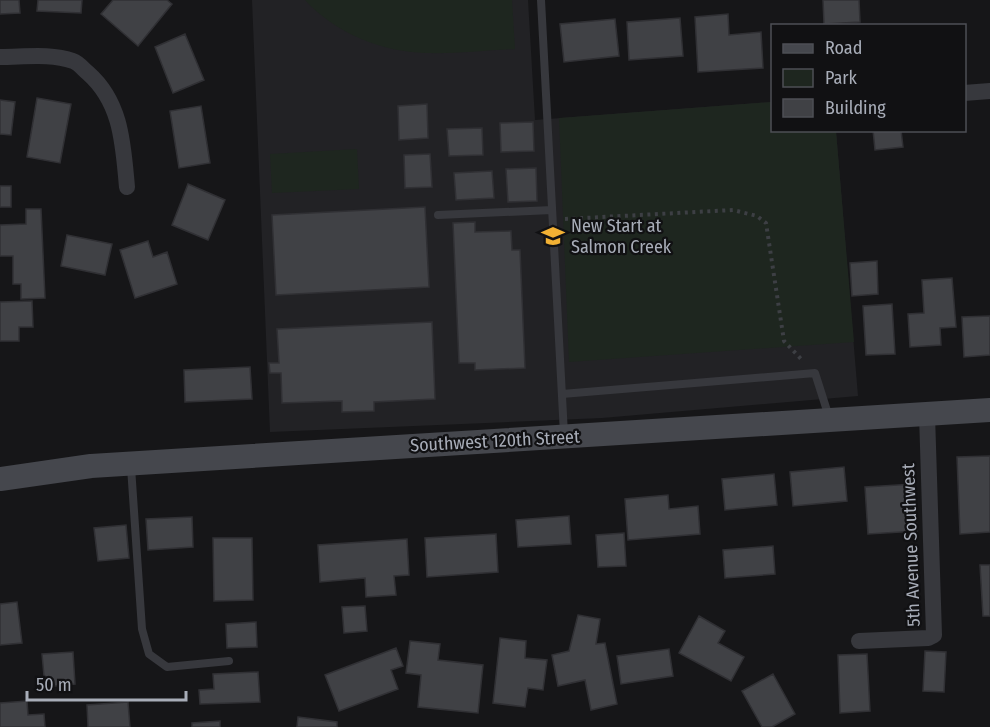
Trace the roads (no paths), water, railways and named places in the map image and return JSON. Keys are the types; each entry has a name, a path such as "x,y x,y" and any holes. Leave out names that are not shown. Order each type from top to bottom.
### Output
{"street":[{"path":"0,57 45,56 75,62 94,78 112,104 116,114 122,135 127,187"},
{"path":"966,93 990,91"},
{"name":"Southwest 120th Street","path":"0,479 91,466 990,410"},
{"name":"5th Avenue Southwest","path":"859,641 928,638 934,635 927,415"}],"lane":[{"path":"541,0 565,437"},
{"path":"438,215 552,215"},
{"path":"562,394 814,373 830,421"},
{"path":"131,464 142,629 149,654 167,667 229,661"}],"place":[{"name":"New Start at Salmon Creek","path":"553,236"}]}
